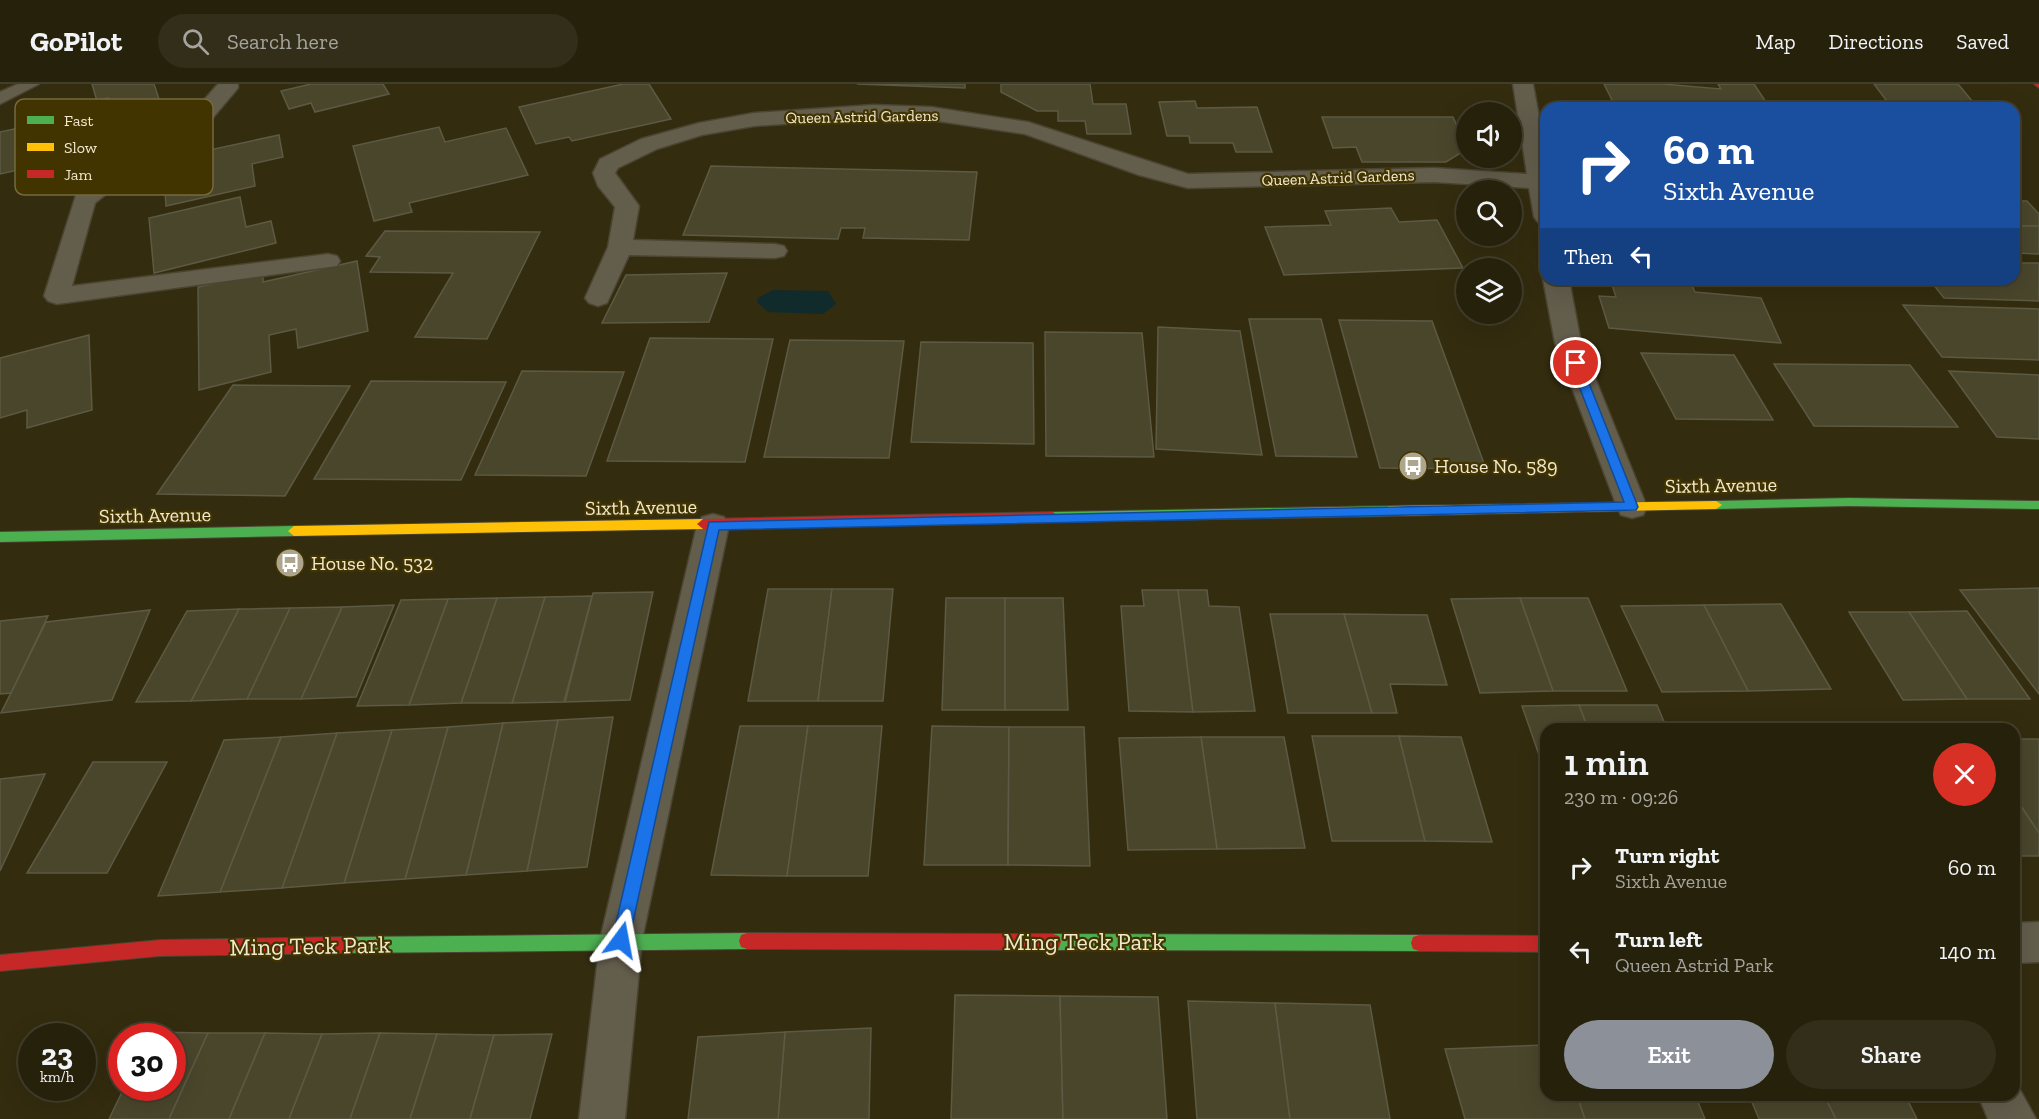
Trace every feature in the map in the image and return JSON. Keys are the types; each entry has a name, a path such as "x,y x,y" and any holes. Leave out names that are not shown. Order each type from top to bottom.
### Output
{"main road":[{"name":"Sixth Avenue","path":"0,537 1849,502 2039,505"},
{"name":"Ming Teck Park","path":"0,963 160,948 621,940 1540,944"}],"street":[{"path":"213,105 228,88 228,84"},
{"path":"1523,84 1540,178"},
{"name":"Queen Astrid Gardens","path":"620,247 627,206 610,186 604,173 608,164 657,140 744,119 861,113 938,113 1029,128 1158,175 1188,181 1434,175 1540,182"},
{"path":"90,195 84,200 57,296 328,261"},
{"path":"598,298 620,247 775,251"},
{"path":"1557,285 1568,343 1632,507"},
{"path":"602,1119 621,940 713,525"},
{"path":"2020,943 2039,942"},
{"path":"2003,1101 2013,1119"}],"lane":[{"path":"0,99 31,84"}],"water":[{"path":"773,290 828,291 836,304 823,314 768,312 757,302 758,298"}],"building":[{"path":"92,84 154,84 159,99 108,98 96,99"},
{"path":"311,84 383,84 389,94 315,112 311,103 289,109 281,91"},
{"path":"623,84 649,84 671,119 572,141 569,137 536,144 519,107"},
{"path":"857,84 965,84 965,88"},
{"path":"1001,84 1090,84 1093,104 1126,104 1131,134 1087,134 1085,121 1058,121 1058,111 1037,111 1001,92"},
{"path":"1604,84 1663,84 1721,89 1718,84 1754,84 1766,102 1613,102"},
{"path":"1874,84 1958,84 1973,102 1888,102"},
{"path":"1195,101 1197,108 1257,107 1272,152 1236,152 1233,143 1190,143 1189,136 1167,136 1159,102"},
{"path":"1322,117 1453,117 1456,124 1456,156 1446,162 1362,162 1356,147 1333,148"},
{"path":"439,127 445,142 506,128 528,175 409,203 412,212 374,221 353,146"},
{"path":"15,129 15,171 0,174 0,132"},
{"path":"279,135 283,157 252,164 255,186 166,206 165,195 213,195 213,149"},
{"path":"711,166 977,172 969,240 863,238 865,228 841,228 838,239 683,235"},
{"path":"240,197 246,227 271,221 276,243 154,273 149,218"},
{"path":"2020,201 2027,201 2039,214 2039,226 2020,226"},
{"path":"1391,208 1399,222 1437,220 1458,258 1456,268 1284,275 1265,227 1331,225 1325,211"},
{"path":"2020,226 2039,226 2039,254 2020,253"},
{"path":"385,231 540,232 487,339 415,337 453,273 370,272 380,257 366,256"},
{"path":"357,261 368,331 298,348 296,329 269,335 271,372 199,390 198,287 263,273 263,282"},
{"path":"2020,263 2039,263 2039,301 1944,298 1934,285 2020,285"},
{"path":"727,273 709,322 602,323 626,275"},
{"path":"1612,285 1692,285 1695,292 1761,298 1781,343 1609,328 1599,296 1616,297"},
{"path":"1903,305 2039,309 2039,360 1942,357"},
{"path":"1249,319 1321,319 1357,457 1276,456"},
{"path":"1339,320 1432,321 1486,469 1380,468"},
{"path":"1158,327 1240,331 1262,455 1156,449"},
{"path":"1045,332 1142,333 1154,457 1046,456"},
{"path":"89,335 92,410 27,428 27,410 0,418 0,358"},
{"path":"650,338 773,339 745,462 607,461"},
{"path":"790,340 904,341 889,458 764,457"},
{"path":"921,342 1033,343 1034,444 911,442"},
{"path":"1641,353 1734,355 1773,420 1676,419"},
{"path":"1774,364 1910,365 1958,427 1814,426"},
{"path":"522,371 624,372 586,476 475,475"},
{"path":"1949,371 2039,375 2039,439 1997,437"},
{"path":"371,381 506,382 461,480 314,479"},
{"path":"233,385 350,386 285,496 157,494"},
{"path":"2039,588 2039,694 1960,590"},
{"path":"768,589 832,589 818,701 748,701"},
{"path":"832,589 893,589 883,701 818,701"},
{"path":"1142,590 1178,590 1193,712 1129,711 1121,606 1144,606"},
{"path":"1178,590 1207,590 1209,606 1239,607 1255,711 1193,712"},
{"path":"653,592 630,700 565,702 593,593"},
{"path":"592,596 564,702 512,703 545,597"},
{"path":"545,597 512,703 461,703 497,598"},
{"path":"497,598 461,703 409,705 448,599"},
{"path":"946,598 1005,598 1005,710 942,710"},
{"path":"1005,598 1063,598 1068,710 1005,710"},
{"path":"1520,598 1588,598 1627,691 1553,691"},
{"path":"1520,598 1553,691 1480,693 1451,599"},
{"path":"448,599 409,705 357,706 401,600"},
{"path":"1781,604 1831,689 1748,691 1704,605"},
{"path":"394,605 356,697 301,699 342,607"},
{"path":"1704,605 1748,691 1662,692 1621,606"},
{"path":"342,607 301,699 247,699 290,608"},
{"path":"290,608 247,699 191,701 239,609"},
{"path":"239,609 191,701 136,702 187,611"},
{"path":"150,610 112,700 1,713 46,622"},
{"path":"1967,611 2030,699 1967,699 1909,612"},
{"path":"1849,612 1909,612 1967,699 1903,700"},
{"path":"1270,614 1344,614 1372,713 1288,713"},
{"path":"1344,614 1427,615 1447,685 1390,684 1397,713 1372,713"},
{"path":"48,616 11,693 0,694 0,621"},
{"path":"1579,705 1657,705 1664,723 1586,723"},
{"path":"1579,705 1586,723 1540,723 1540,758 1522,706"},
{"path":"613,717 587,867 527,871 558,720"},
{"path":"558,720 527,871 466,875 503,723"},
{"path":"503,723 466,875 405,879 448,727"},
{"path":"740,726 808,726 787,876 711,875"},
{"path":"808,726 882,726 868,876 787,876"},
{"path":"932,726 1009,727 1008,865 924,865"},
{"path":"448,727 405,879 344,883 392,730"},
{"path":"1009,727 1084,727 1090,866 1008,865"},
{"path":"392,730 344,883 282,888 337,733"},
{"path":"337,733 282,888 220,892 281,737"},
{"path":"1312,736 1399,736 1425,841 1332,841"},
{"path":"1399,736 1461,737 1492,842 1425,841"},
{"path":"281,737 220,892 158,896 224,740"},
{"path":"1201,737 1284,737 1305,848 1217,849"},
{"path":"1201,737 1217,849 1128,850 1119,738"},
{"path":"2020,739 2039,739 2039,833 2020,805"},
{"path":"93,762 167,762 107,873 27,873"},
{"path":"45,774 0,871 0,779"},
{"path":"2020,805 2039,833 2039,856 2020,856"},
{"path":"955,995 1060,996 1063,1119 951,1119"},
{"path":"1060,996 1158,997 1167,1119 1063,1119"},
{"path":"1188,1001 1275,1003 1290,1119 1197,1119"},
{"path":"1275,1003 1370,1005 1390,1119 1290,1119"},
{"path":"871,1028 869,1119 778,1119 785,1032"},
{"path":"785,1032 778,1119 688,1119 698,1037"},
{"path":"186,1033 208,1033 186,1082"},
{"path":"208,1033 265,1033 229,1119 169,1119 177,1101 186,1101 186,1082"},
{"path":"265,1033 322,1034 289,1119 229,1119"},
{"path":"380,1033 350,1119 289,1119 322,1034"},
{"path":"380,1033 437,1034 410,1119 350,1119"},
{"path":"437,1034 494,1035 470,1119 410,1119"},
{"path":"552,1034 530,1119 470,1119 494,1035"},
{"path":"1540,1045 1540,1101 1579,1101 1585,1119 1465,1119 1445,1049"},
{"path":"118,1101 177,1101 169,1119 109,1119"},
{"path":"1579,1101 1698,1101 1705,1119 1585,1119"},
{"path":"1752,1101 1827,1101 1836,1119 1759,1119"},
{"path":"1827,1101 1908,1101 1917,1119 1836,1119"}],"traffic: fast":[{"path":"1716,505 1849,502 2039,505"},
{"path":"1053,517 1389,511"},
{"path":"0,537 294,531"},
{"path":"348,945 747,941"},
{"path":"1053,942 1419,943"}],"traffic: slow":[{"path":"1389,511 1716,505"},
{"path":"294,531 703,524"}],"traffic: jam":[{"path":"703,524 1053,517"},
{"path":"747,941 1053,942"},
{"path":"1419,943 1540,944"},
{"path":"0,963 160,948 348,945"}],"place":[{"name":"House No. 589","path":"1413,466"},
{"name":"House No. 532","path":"290,563"}],"route":[{"path":"621,940 713,525 1632,507 1576,363"}]}
